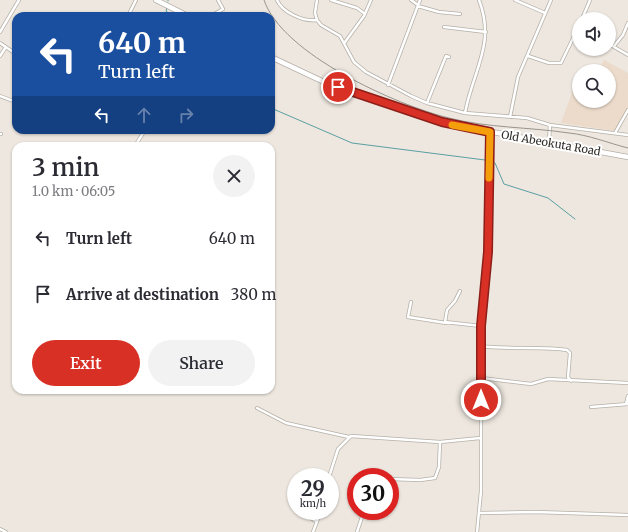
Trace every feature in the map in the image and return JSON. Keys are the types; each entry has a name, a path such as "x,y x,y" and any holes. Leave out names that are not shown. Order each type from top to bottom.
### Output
{"highway":[{"path":"156,0 180,12"},
{"name":"Old Abeokuta Road","path":"275,59 338,87 442,122 628,157"}],"street":[{"path":"0,32 19,0"},
{"path":"130,12 136,0"},
{"path":"217,12 222,9 218,0"},
{"path":"277,0 296,16 309,21 317,20"},
{"path":"317,0 314,13 317,20 321,25 340,36 345,42 354,62 388,85 427,103 465,112 510,118 527,118 550,125 628,135"},
{"path":"331,0 342,1 357,8 365,14"},
{"path":"345,42 365,14 371,0"},
{"path":"411,0 418,5 439,12 460,14"},
{"path":"388,85 420,0"},
{"path":"465,112 472,81 485,45 486,32 484,15 479,0"},
{"path":"515,0 545,14"},
{"path":"510,118 518,77 551,0"},
{"path":"585,12 590,0"},
{"path":"616,43 628,23"},
{"path":"444,27 486,32"},
{"path":"0,43 12,51"},
{"path":"528,56 549,63 561,63 572,43"},
{"path":"0,56 6,47"},
{"path":"616,47 628,55"},
{"path":"427,103 446,56 449,57"},
{"path":"0,97 12,101"},
{"path":"615,133 628,110"},
{"path":"549,142 550,125"},
{"path":"477,532 480,513 481,326 488,252 490,132"},
{"path":"446,323 445,315 460,291"},
{"path":"411,302 408,316 446,323 481,326"},
{"path":"481,346 495,349 538,348 567,350 570,353 568,377 571,381"},
{"path":"481,378 531,384 545,379 628,383"},
{"path":"591,407 627,404 628,396"},
{"path":"257,408 286,423 350,437"},
{"path":"332,468 338,449 350,437 355,435 440,442 480,438"},
{"path":"399,479 420,480 435,478 439,467 440,442"},
{"path":"480,513 536,512 628,515"},
{"path":"313,532 317,522 314,520"},
{"path":"357,532 361,520"},
{"path":"0,529 6,532"}],"shaded area":[{"path":"604,60 611,64 602,64"},
{"path":"616,66 628,73 628,109 615,131 561,123 572,93 572,108 616,108"}],"waterway":[{"path":"167,8 167,12"},
{"path":"275,110 352,143 485,160"},
{"path":"492,162 495,163 504,184 548,198 575,219"}],"railway":[{"path":"264,0 271,12"},
{"path":"275,20 293,39 316,58 343,74 400,102 449,118 494,126 576,134 628,148"}],"slow traffic":[{"path":"452,125 490,132 489,178"}],"route":[{"path":"338,87 442,122 490,132 488,252 481,326 481,400"}]}
